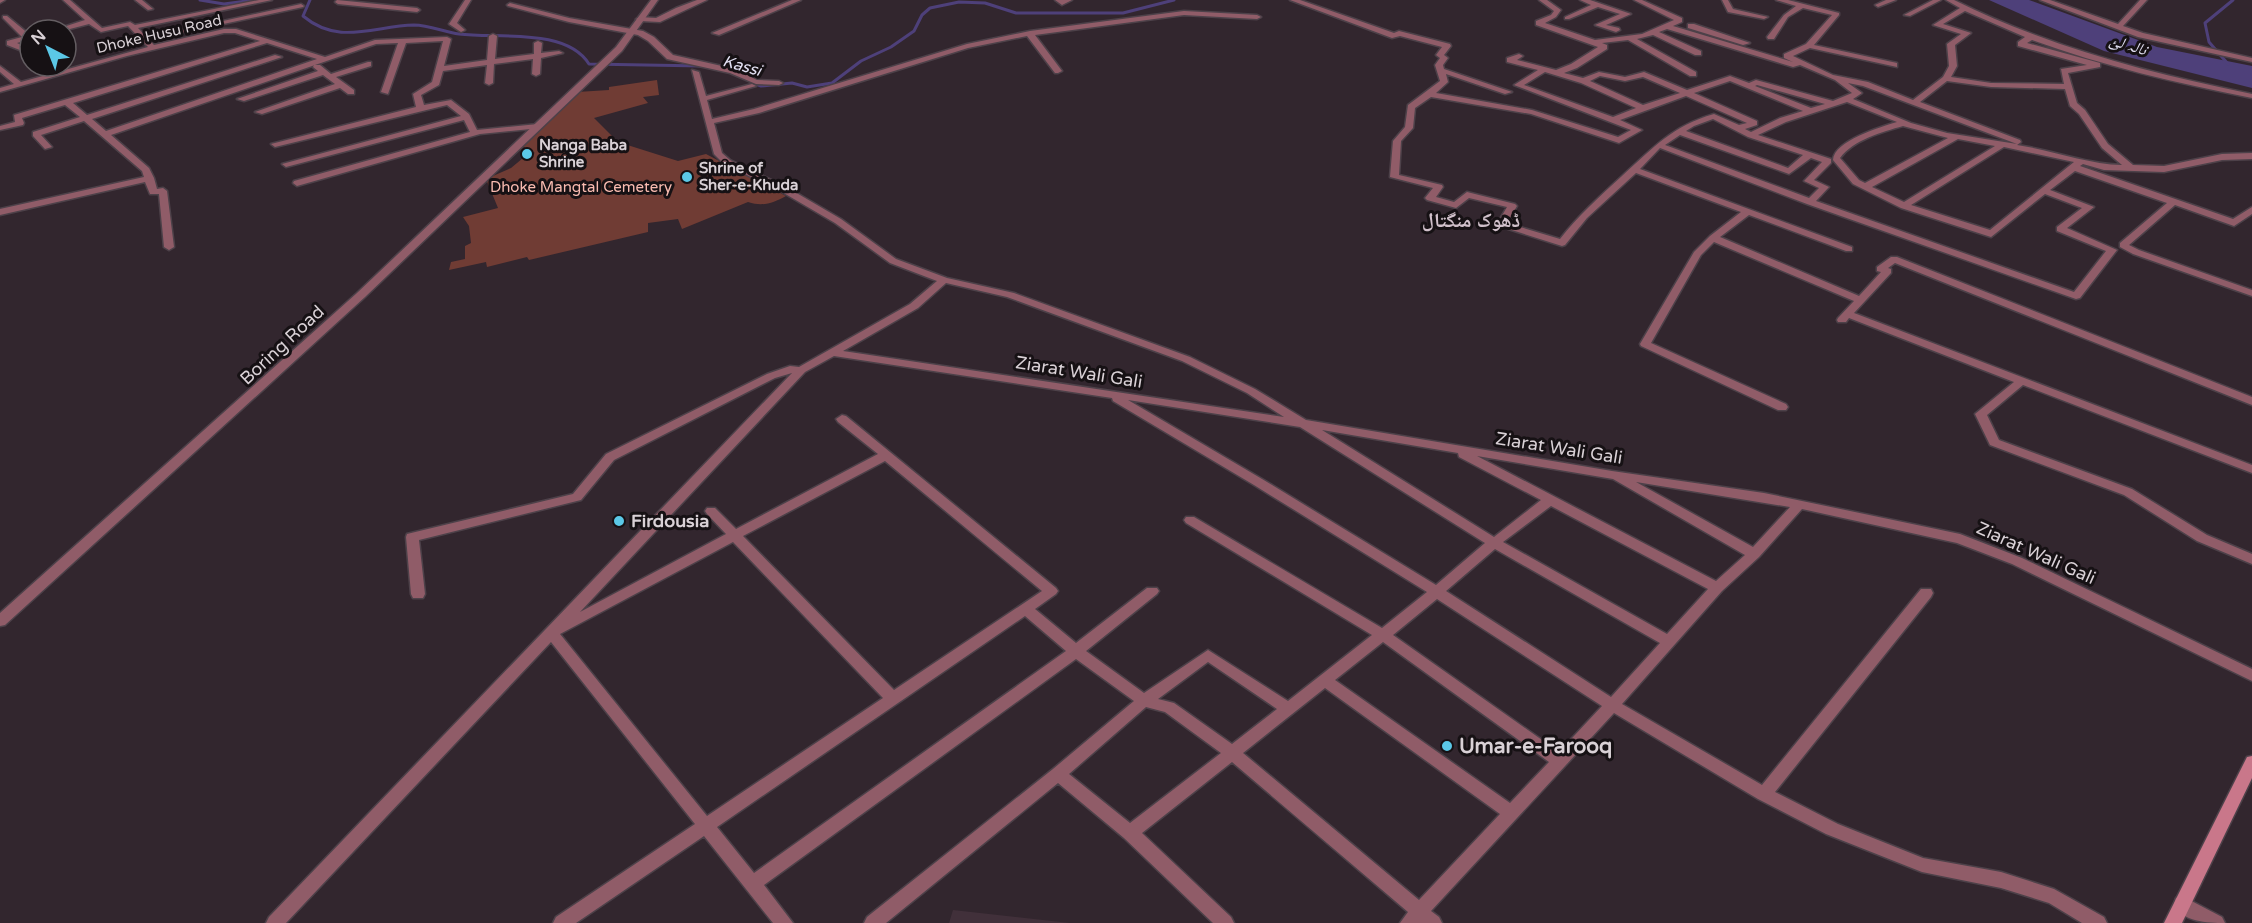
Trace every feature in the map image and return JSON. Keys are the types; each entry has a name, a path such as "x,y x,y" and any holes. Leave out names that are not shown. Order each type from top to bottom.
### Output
{"main road":[{"path":"2173,923 2251,768"}],"street":[{"path":"66,0 101,30 130,24 153,48"},
{"path":"138,0 150,9"},
{"path":"134,27 269,0"},
{"path":"342,0 338,2 417,10"},
{"path":"461,30 453,24 468,0"},
{"name":"Boring Road","path":"0,621 353,303 620,49 655,0"},
{"path":"640,19 657,20 678,9 704,0"},
{"path":"716,33 798,0"},
{"path":"1058,0 1062,3 1069,0"},
{"path":"1293,0 1395,36 1399,33 1447,46 1440,55 1444,58 1439,65 1444,82 1410,107 1409,128 1397,141 1394,177 1438,187 1430,198 1456,205 1467,195 1512,206 1502,224 1562,243 1578,220 1636,170 1659,145 1714,116 1751,135 1828,161 1808,181 1825,187 1810,202"},
{"path":"1542,0 1558,10 1554,16 1539,22 1604,46 1574,66 1557,73"},
{"path":"1583,0 1627,14 1599,25 1616,30"},
{"path":"1594,42 1643,36 1679,20 1637,0"},
{"path":"1725,0 1730,12 1764,17"},
{"path":"1675,22 1789,55 1809,46 1837,14 1779,0"},
{"path":"1771,37 1786,16 1801,6 1817,0"},
{"path":"1878,5 1893,0"},
{"path":"1908,15 1938,0"},
{"path":"1949,0 2032,36 2151,74 2252,96"},
{"path":"2043,0 2118,28 2180,46 2252,60"},
{"path":"2118,28 2142,0"},
{"path":"510,5 570,20 632,31 650,39 670,57 732,71 756,82 779,83"},
{"path":"1567,18 1597,5"},
{"path":"172,33 301,6"},
{"path":"1914,103 1946,78 1953,66 1951,44 1967,33 1937,25 1965,8"},
{"path":"709,122 756,111 967,46 1030,33 1184,13 1257,17"},
{"path":"5,17 18,28"},
{"path":"78,25 91,21"},
{"path":"229,21 236,31"},
{"path":"1667,27 1817,70"},
{"name":"Dhoke Husu Road","path":"78,69 224,31 236,31 324,59"},
{"path":"1652,32 1698,53"},
{"path":"1030,33 1058,71"},
{"path":"489,83 494,36"},
{"path":"2032,36 2021,44 2097,65 2064,71 2073,104 2082,112 2105,146 2131,168"},
{"path":"1628,37 1693,74"},
{"path":"106,134 314,65 375,42 447,39 436,83 417,94 421,109"},
{"path":"0,128 20,123 17,117 267,40"},
{"path":"18,41 10,43 18,47"},
{"path":"385,92 392,68 404,41"},
{"path":"536,74 538,43"},
{"path":"1809,46 1894,65"},
{"path":"438,69 559,53"},
{"path":"1789,55 1787,56 1836,78 1865,84 2234,223 2252,210"},
{"path":"1519,56 1510,60 1584,81 1643,108"},
{"path":"48,147 36,134 278,57"},
{"path":"241,99 368,64"},
{"path":"314,65 351,92"},
{"path":"0,68 20,85"},
{"path":"1489,103 1545,69"},
{"path":"1440,70 1508,92"},
{"path":"695,72 718,154 727,162 785,190 820,211 893,261 944,280 1010,295 1186,359 1251,391 1494,543 1670,642"},
{"path":"1584,81 1599,75 1625,79 1644,74 1754,123 1739,128"},
{"name":"Dhoke Husu Road","path":"0,90 44,78"},
{"path":"1613,120 1730,78 1810,111"},
{"path":"1751,135 1783,120 1847,99 1858,93 1836,78"},
{"path":"1946,78 1968,84 2032,84 2068,87"},
{"path":"1749,86 1756,82 1832,103"},
{"path":"259,112 341,85"},
{"path":"1430,94 1532,112 1619,140 1638,130 1518,85"},
{"path":"703,99 752,86"},
{"path":"1847,99 1914,126"},
{"path":"67,102 146,170 153,192 163,191 169,247"},
{"path":"275,144 448,102 466,117 475,133"},
{"path":"286,164 466,117"},
{"path":"2046,152 1956,136 1903,123 1882,129 1844,147 1836,158 1856,182 1865,188 1904,206 1991,234 2077,164 2164,169 2222,157 2252,156"},
{"path":"297,183 475,133 538,126"},
{"path":"1680,132 1789,171 1809,155"},
{"path":"1865,188 1956,136"},
{"path":"1659,145 1810,202 2076,296 2112,250 2060,229 2089,207 2044,191"},
{"path":"1904,206 2002,145"},
{"path":"1636,170 1849,249"},
{"path":"0,212 150,178"},
{"path":"2174,202 2123,244 2136,252 2252,293"},
{"path":"1749,211 1713,238 1697,254 1645,345 1782,406"},
{"path":"1713,238 1861,300"},
{"path":"2252,401 1894,259 1880,269 1888,271 1845,317 2252,469"},
{"path":"275,923 801,370 914,306 944,280"},
{"name":"Ziarat Wali Gali","path":"831,352 1299,423 1612,475 1764,496 1960,539 2017,561 2252,675"},
{"path":"418,594 412,537 577,497 610,457 771,376 790,369 801,370"},
{"path":"2020,382 1981,414 1994,442 2128,492 2202,538 2252,559"},
{"path":"1111,395 1437,592 1612,705 1764,794 1832,830 1922,865 2001,880 2054,897 2098,923"},
{"path":"562,923 1051,591 842,419"},
{"path":"1454,449 1717,588"},
{"path":"551,633 886,455"},
{"path":"1612,475 1754,554"},
{"path":"1130,833 1437,592 1494,543 1550,500"},
{"path":"1414,917 1612,705 1717,588 1754,554 1800,504"},
{"path":"711,511 892,698"},
{"path":"1190,520 1383,634 1560,760"},
{"path":"753,883 1076,651 1152,591"},
{"path":"1764,794 1926,593"},
{"path":"1026,609 1076,651 1144,701 1169,707 1232,753 1414,917 1433,923"},
{"path":"551,633 784,923"},
{"path":"873,923 1058,774 1144,701 1208,655 1288,709"},
{"path":"1325,680 1511,813"},
{"path":"1058,774 1130,833 1225,923"},
{"path":"2182,904 2216,923"}],"shaded area":[{"path":"953,910 1070,923 949,923"}],"green space":[{"name":"Dhoke Mangtal Cemetery","path":"657,80 659,95 643,97 648,103 594,118 618,142 678,161 706,154 786,196 768,204 748,202 682,229 678,219 648,223 648,232 529,260 527,257 487,267 486,262 449,270 451,262 465,259 465,246 471,243 469,226 463,217 498,208 486,179 511,168 523,158 535,153 520,145 577,92 609,90 609,87"}],"water":[{"name":"نالہ لئ","path":"1989,0 2029,0 2157,47 2252,66 2252,88 2104,51"}],"waterway":[{"name":"Kassi","path":"200,0 224,4 254,0"},
{"name":"Kassi","path":"310,0 303,16 316,25 330,30 357,32 420,25 459,34 548,40 564,44 578,52 589,64 702,66"},
{"name":"Kassi","path":"753,83 761,86 792,83 807,87 832,83 861,61 891,47 914,31 922,15 930,8 959,2 985,3 1016,13 1123,13 1174,0"},
{"path":"2228,64 2209,42 2205,23 2233,0"}],"place":[{"name":"Nanga Baba Shrine","path":"527,154"},
{"name":"Shrine of Sher-e-Khuda","path":"687,177"},
{"name":"Firdousia","path":"619,521"},
{"name":"Umar-e-Farooq","path":"1447,746"}],"district":[{"name":"ڈھوک منگتال","path":"1471,221"}]}
